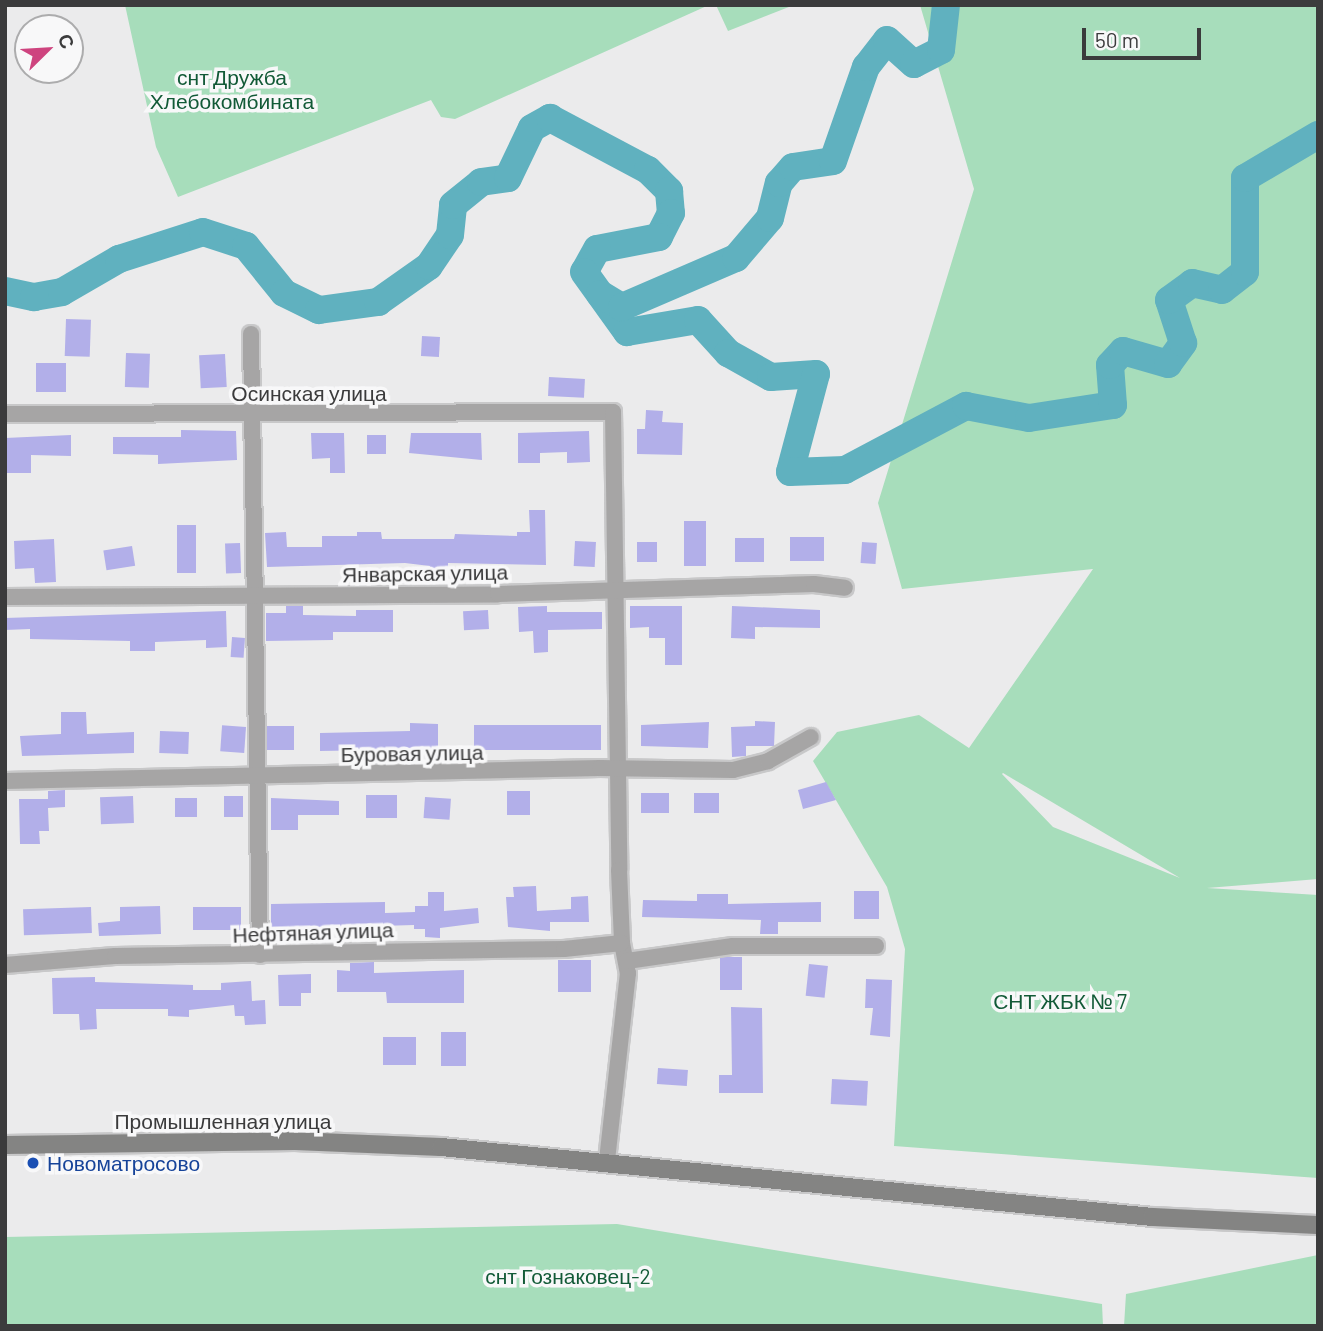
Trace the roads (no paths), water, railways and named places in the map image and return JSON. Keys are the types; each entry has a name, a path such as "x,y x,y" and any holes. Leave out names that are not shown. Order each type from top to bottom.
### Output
{"main road":[{"name":"Промышленная улица","path":"5,1144 295,1141 441,1147 607,1161 1152,1217 1318,1225"}],"street":[{"path":"251,334 251,415 258,595 260,955"},
{"name":"Осинская улица","path":"5,414 612,412 617,591"},
{"name":"Январская улица","path":"5,597 617,591 814,583 845,588"},
{"path":"607,1161 627,961 622,943 617,591"},
{"name":"Буровая улица","path":"5,781 619,769 733,770 768,761 811,737"},
{"name":"Нефтяная улица","path":"5,965 116,956 565,949 622,943"},
{"path":"627,961 740,945 876,946"}],"waterway":[{"path":"600,294 622,307 736,258 770,218 779,183 793,167 833,161 866,67 887,40 914,64 941,50 946,5"},
{"path":"5,291 34,297 62,292 119,259 203,232 246,246 284,293 319,310 378,302 429,266 450,235 453,205 481,182 508,178 532,128 550,118 648,170 669,191 671,213 659,237 597,249 584,272 627,332 698,320 728,353 771,377 816,374 790,472 845,470 966,406 1029,418 1113,405 1110,365 1123,351 1168,364 1183,343 1169,300 1192,283 1222,290 1245,272 1245,178 1318,135"}],"place":[{"name":"Новоматросово","path":"33,1163"}],"park label":[{"name":"снт Дружба Хлебокомбината","path":"232,89"},
{"name":"СНТ ЖБК № 7","path":"1060,1001"},
{"name":"снт Гознаковец-2","path":"568,1276"}]}
